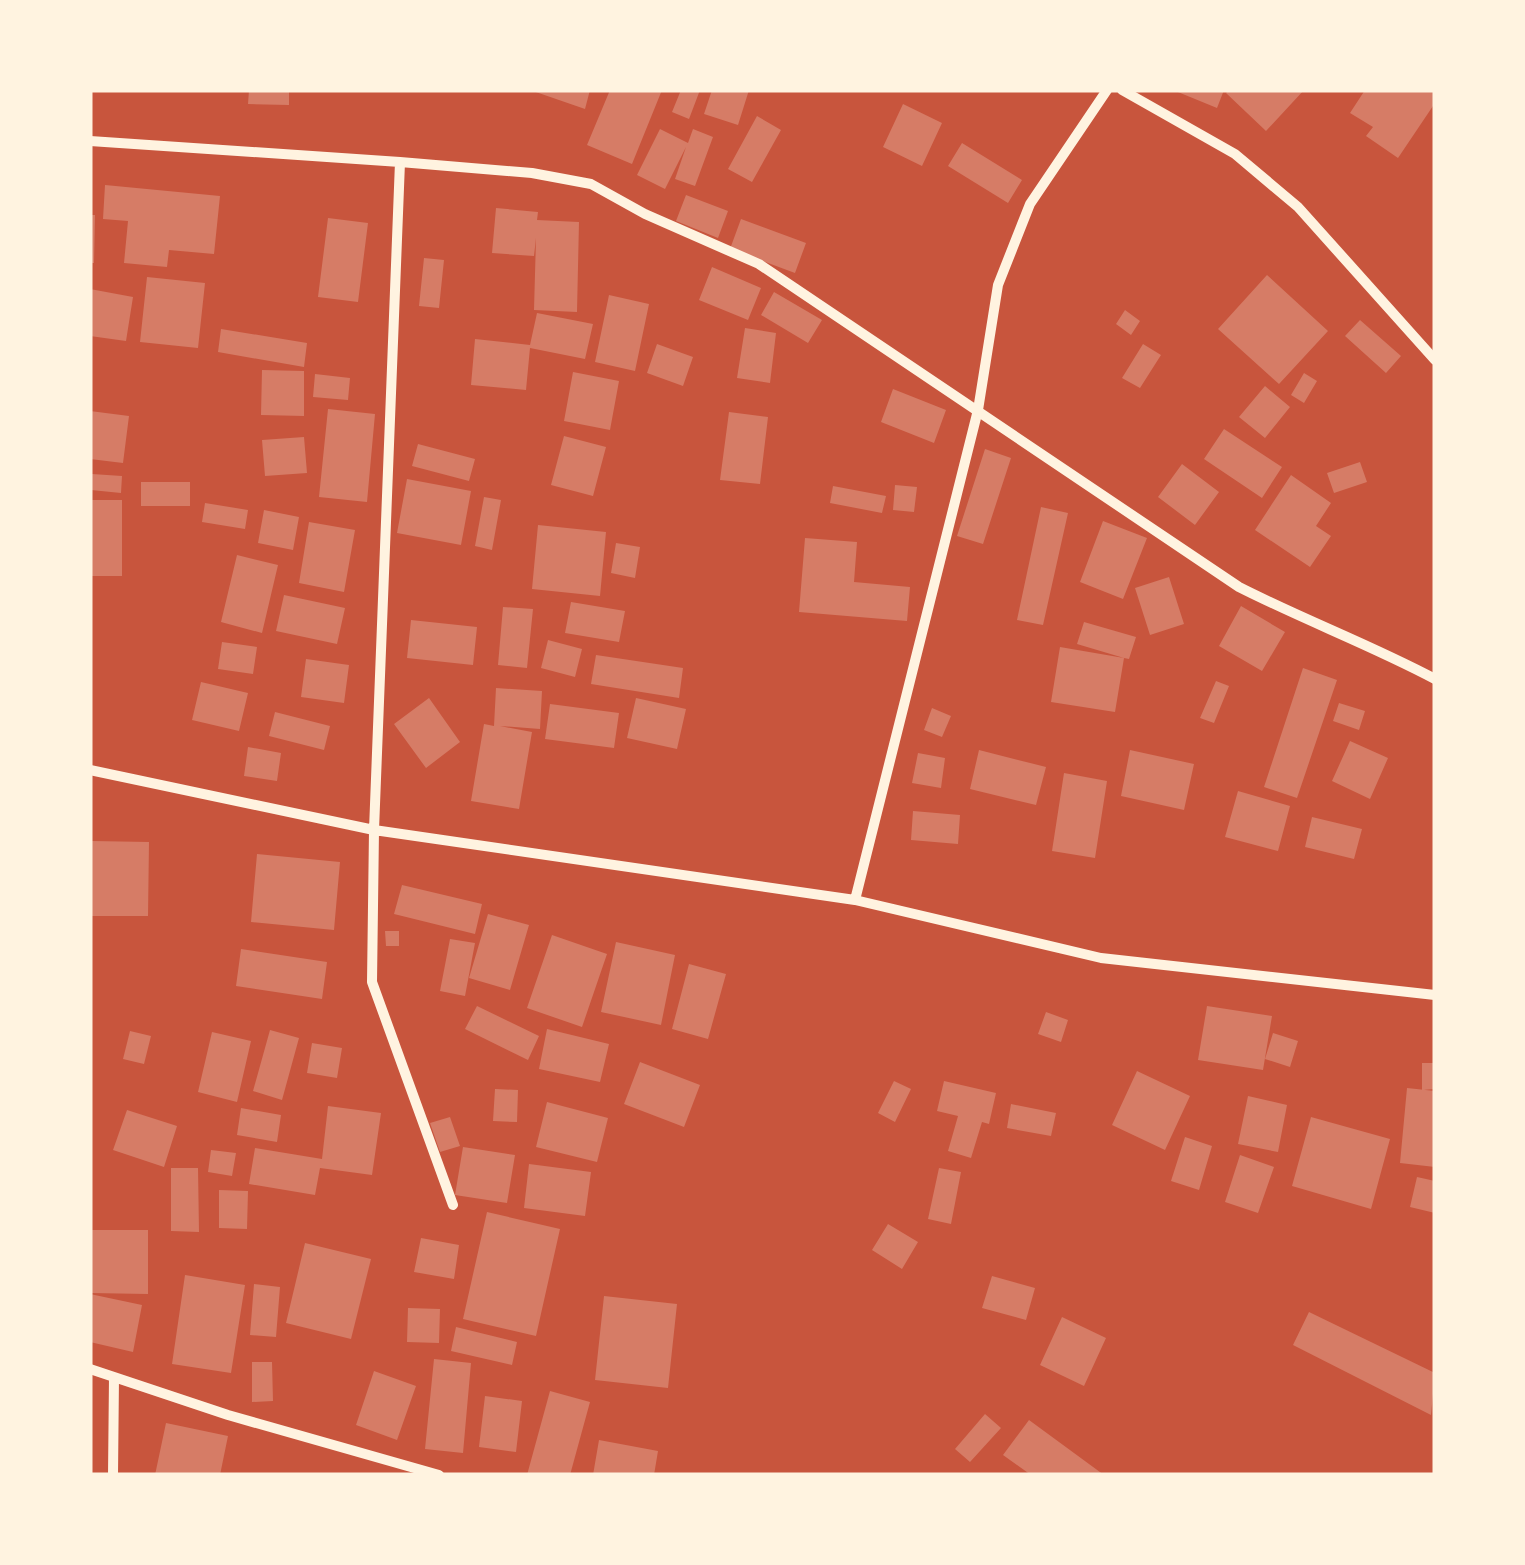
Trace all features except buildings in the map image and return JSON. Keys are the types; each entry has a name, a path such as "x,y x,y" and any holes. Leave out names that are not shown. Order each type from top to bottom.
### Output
{"street":[{"path":"855,900 978,410 998,285 1012,241 1030,204 1107,90"},
{"path":"1122,90 1235,154 1298,207 1435,360"},
{"path":"90,141 532,173 590,184 645,214 759,264 1239,587 1299,617 1366,642 1435,679"},
{"path":"400,162 374,830 372,982 453,1204"},
{"path":"90,770 374,830 855,900 1101,958 1435,995"},
{"path":"90,1368 228,1415 439,1475"},
{"path":"112,1475 114,1377"}]}
